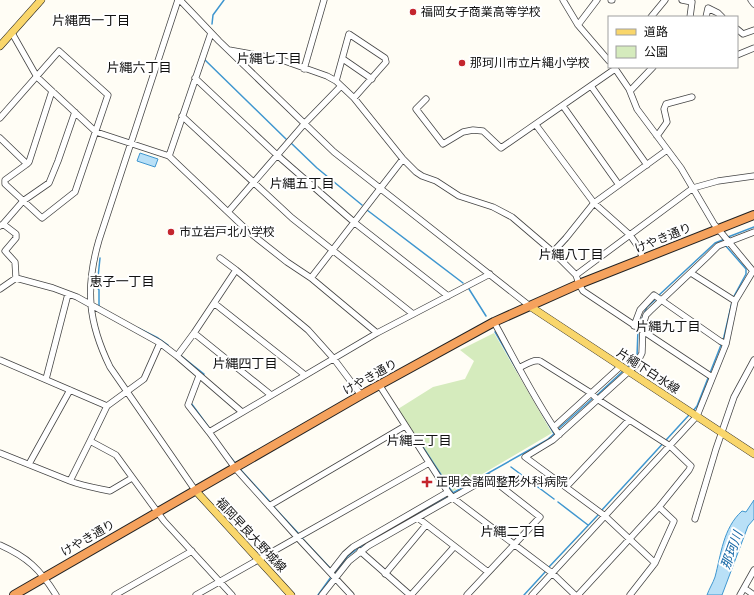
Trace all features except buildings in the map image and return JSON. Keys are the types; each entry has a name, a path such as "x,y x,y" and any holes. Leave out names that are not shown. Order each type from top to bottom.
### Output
{"highway":[{"name":"けやき通り","path":"14,595 361,395 380,386 494,322 531,307 579,284 754,215"}],"main road":[{"path":"0,46 41,0"},
{"name":"片繩下白水線","path":"531,307 754,452"},
{"name":"福岡早良大野城線","path":"195,490 291,595"}],"street":[{"path":"195,490 110,368 102,350 94,323 90,290 94,258 179,0 228,50 334,152 531,307"},
{"path":"304,69 324,0"},
{"path":"563,0 578,25 608,60"},
{"path":"578,25 598,0"},
{"path":"652,16 665,0"},
{"path":"682,0 692,2 690,16"},
{"path":"751,0 754,4"},
{"path":"706,16 708,8 721,16"},
{"path":"738,30 743,34 754,31"},
{"path":"12,33 37,77 96,132 169,156 228,212 270,248 311,278 377,333"},
{"path":"169,156 211,33"},
{"path":"336,81 349,34 385,58 386,62 354,98"},
{"path":"738,55 754,48"},
{"path":"228,50 279,59 327,76 336,81 354,98 403,159 420,174 436,181 459,196 512,216 553,252 576,275 583,291 712,377"},
{"path":"0,118 59,51 108,95 75,192 42,218 4,182 29,162 52,91"},
{"path":"343,59 372,79"},
{"path":"426,99 416,109 443,144 463,132 473,130 483,131 501,148 616,68 630,91 637,109 681,168 718,229 753,271 735,301 726,344 697,416 532,595"},
{"path":"630,91 653,68"},
{"path":"195,78 277,155 355,223 448,296"},
{"path":"228,212 277,155 341,86"},
{"path":"591,86 647,165"},
{"path":"657,136 667,122 664,110 666,104 692,97"},
{"path":"563,106 619,185"},
{"path":"16,278 15,262 5,251 16,238 16,234 2,225 23,201 49,183 75,112"},
{"path":"182,116 292,218 412,314"},
{"path":"536,125 594,203 630,235 639,248 643,259"},
{"path":"0,138 27,164"},
{"path":"553,252 594,203 667,150"},
{"path":"311,278 403,159"},
{"path":"576,275 693,188 718,181 754,176"},
{"path":"655,563 605,516 525,456 559,435 597,399 630,372 636,365 642,353 643,330 646,316 661,300 718,246 754,232"},
{"path":"220,258 308,330 334,359 361,395"},
{"path":"177,356 236,270"},
{"path":"691,273 735,301"},
{"path":"209,432 377,333 490,274"},
{"path":"0,289 16,278 53,288 91,305 160,343 242,412"},
{"path":"46,379 68,294"},
{"path":"634,326 640,310 649,298 654,295 726,344"},
{"path":"214,304 305,375"},
{"path":"494,322 519,368 559,435"},
{"path":"194,333 271,395"},
{"path":"70,481 107,406 144,380 160,343"},
{"path":"0,360 107,406"},
{"path":"380,386 453,498 577,595 659,507 690,467 690,464 670,446 540,361 537,360 519,368"},
{"path":"696,519 734,397 754,360"},
{"path":"554,428 621,366"},
{"path":"199,376 188,405 235,468 351,595"},
{"path":"28,464 70,390"},
{"path":"566,488 629,420"},
{"path":"269,506 405,426"},
{"path":"90,441 116,455 164,521 232,595"},
{"path":"0,453 82,486 90,486 110,491 132,478"},
{"path":"196,595 429,463"},
{"path":"322,595 349,560 368,546 489,477 540,516 467,595"},
{"path":"330,572 353,547 448,492"},
{"path":"630,595 655,563 674,521 659,507"},
{"path":"418,518 488,572"},
{"path":"385,574 426,525"},
{"path":"0,545 20,556 37,568 45,577 56,595"},
{"path":"360,552 411,595 454,547"},
{"path":"115,595 192,551"},
{"path":"740,595 754,570"},
{"path":"744,588 754,595"}],"green space":[{"path":"494,333 552,433 452,492 398,409 433,387 465,379 474,361 460,350"}],"water":[{"path":"140,153 158,159 155,167 137,161"},
{"name":"那珂川","path":"754,500 754,519 748,526 722,595 707,595 715,577 724,542 731,525 742,511 746,512"}],"waterway":[{"path":"212,24 213,15 224,0"},
{"path":"204,59 286,139"},
{"path":"291,143 317,168 362,205"},
{"path":"367,210 463,283"},
{"path":"728,237 754,227"},
{"path":"658,296 715,243 725,239"},
{"path":"725,245 746,269 746,274 733,298"},
{"path":"100,258 97,287 99,290 100,307"},
{"path":"469,289 486,316"},
{"path":"639,325 647,307 656,299"},
{"path":"723,341 732,302"},
{"path":"138,328 168,345"},
{"path":"627,367 637,356 638,329"},
{"path":"495,332 518,372"},
{"path":"693,411 697,406 721,345"},
{"path":"180,355 204,374 203,376"},
{"path":"596,396 623,371"},
{"path":"557,430 593,398"},
{"path":"191,403 210,429"},
{"path":"542,413 554,434"},
{"path":"601,511 689,415"},
{"path":"451,494 547,440 555,433"},
{"path":"415,435 453,493"},
{"path":"227,453 236,464"},
{"path":"511,467 554,499"},
{"path":"240,469 271,503"},
{"path":"334,574 348,556 357,549 448,496"},
{"path":"558,502 588,525"},
{"path":"273,506 299,534"},
{"path":"548,568 599,514"},
{"path":"301,537 331,569"},
{"path":"524,595 546,571"},
{"path":"318,595 331,577"}],"place":[{"name":"福岡女子商業高等学校","path":"413,12"},
{"name":"那珂川市立片縄小学校","path":"462,63"},
{"name":"市立岩戸北小学校","path":"171,232"},
{"name":"正明会諸岡整形外科病院","path":"427,482"}],"district":[{"name":"片縄西一丁目","path":"91,20"},
{"name":"片縄七丁目","path":"269,58"},
{"name":"片縄六丁目","path":"139,67"},
{"name":"片縄五丁目","path":"302,183"},
{"name":"片縄八丁目","path":"571,254"},
{"name":"恵子一丁目","path":"122,281"},
{"name":"片縄九丁目","path":"668,326"},
{"name":"片縄四丁目","path":"245,363"},
{"name":"片縄三丁目","path":"419,440"},
{"name":"片縄二丁目","path":"513,531"}]}
